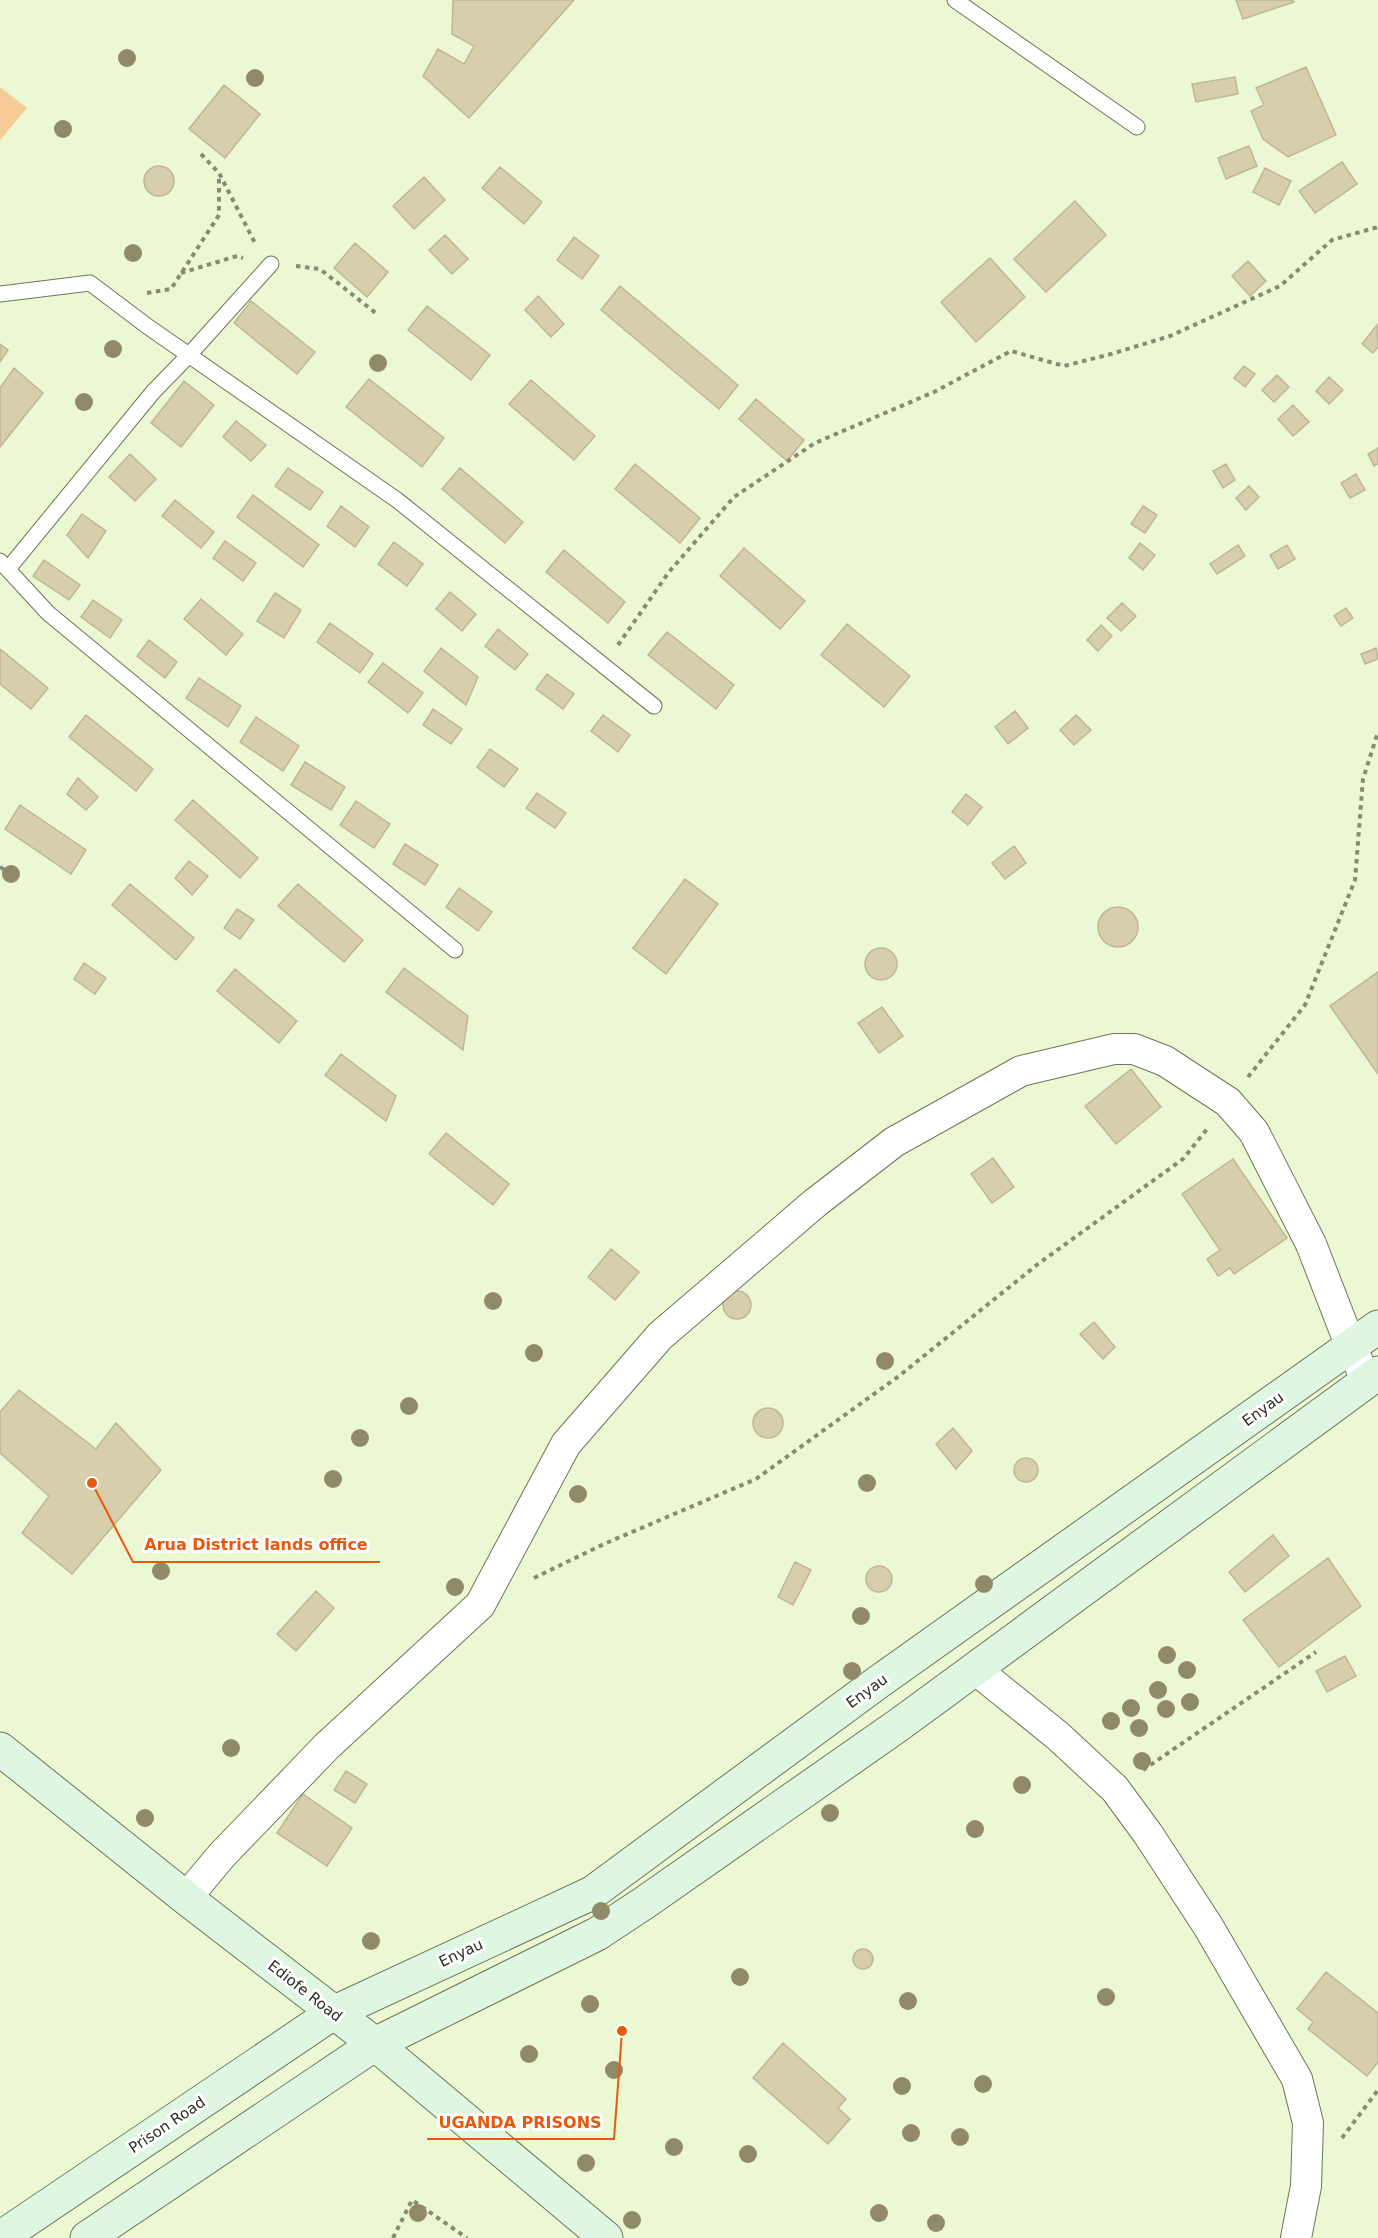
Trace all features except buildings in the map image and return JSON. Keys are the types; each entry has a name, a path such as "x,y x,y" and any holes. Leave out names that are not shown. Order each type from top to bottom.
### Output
{"street":[{"path":"87,2238 375,2044 597,1934 881,1738 1373,1377 1351,1347 1311,1244 1254,1132 1228,1102 1165,1062 1134,1049 1114,1049 1021,1071 894,1142 814,1203 660,1336 566,1444 480,1605 327,1746 222,1856 186,1898"},
{"name":"Enyau","path":"333,2013 592,1893 877,1683 1378,1327"},
{"path":"975,1669 1058,1736 1115,1789 1208,1926 1297,2079 1308,2123 1306,2186 1296,2238"},
{"name":"Ediofe Road","path":"0,1749 186,1898 375,2044 606,2238"},
{"name":"Prison Road","path":"0,2238 333,2013"}],"lane":[{"path":"955,0 1137,127"},
{"path":"271,264 189,356 153,392 3,565 48,613 455,950"},
{"path":"0,294 90,283 189,356 397,500 654,706"}],"path":[{"path":"110,299 171,289 219,215 219,173"},
{"path":"603,666 669,572 734,497 815,443 934,392 1011,351 1064,366 1170,336 1280,286 1332,240 1378,227"},
{"path":"181,273 237,256 271,264"},
{"path":"532,1579 604,1544 756,1479 899,1376 1038,1264 1183,1160 1305,1005 1355,880 1363,779 1378,732"},
{"path":"0,867 11,874"},
{"path":"1115,1789 1316,1652"},
{"path":"393,2238 412,2200 467,2238"}],"shaded area":[{"path":"0,87 27,108 0,140"}],"place":[{"name":"Arua District lands office","path":"92,1483"},
{"name":"UGANDA PRISONS","path":"622,2031"}]}
